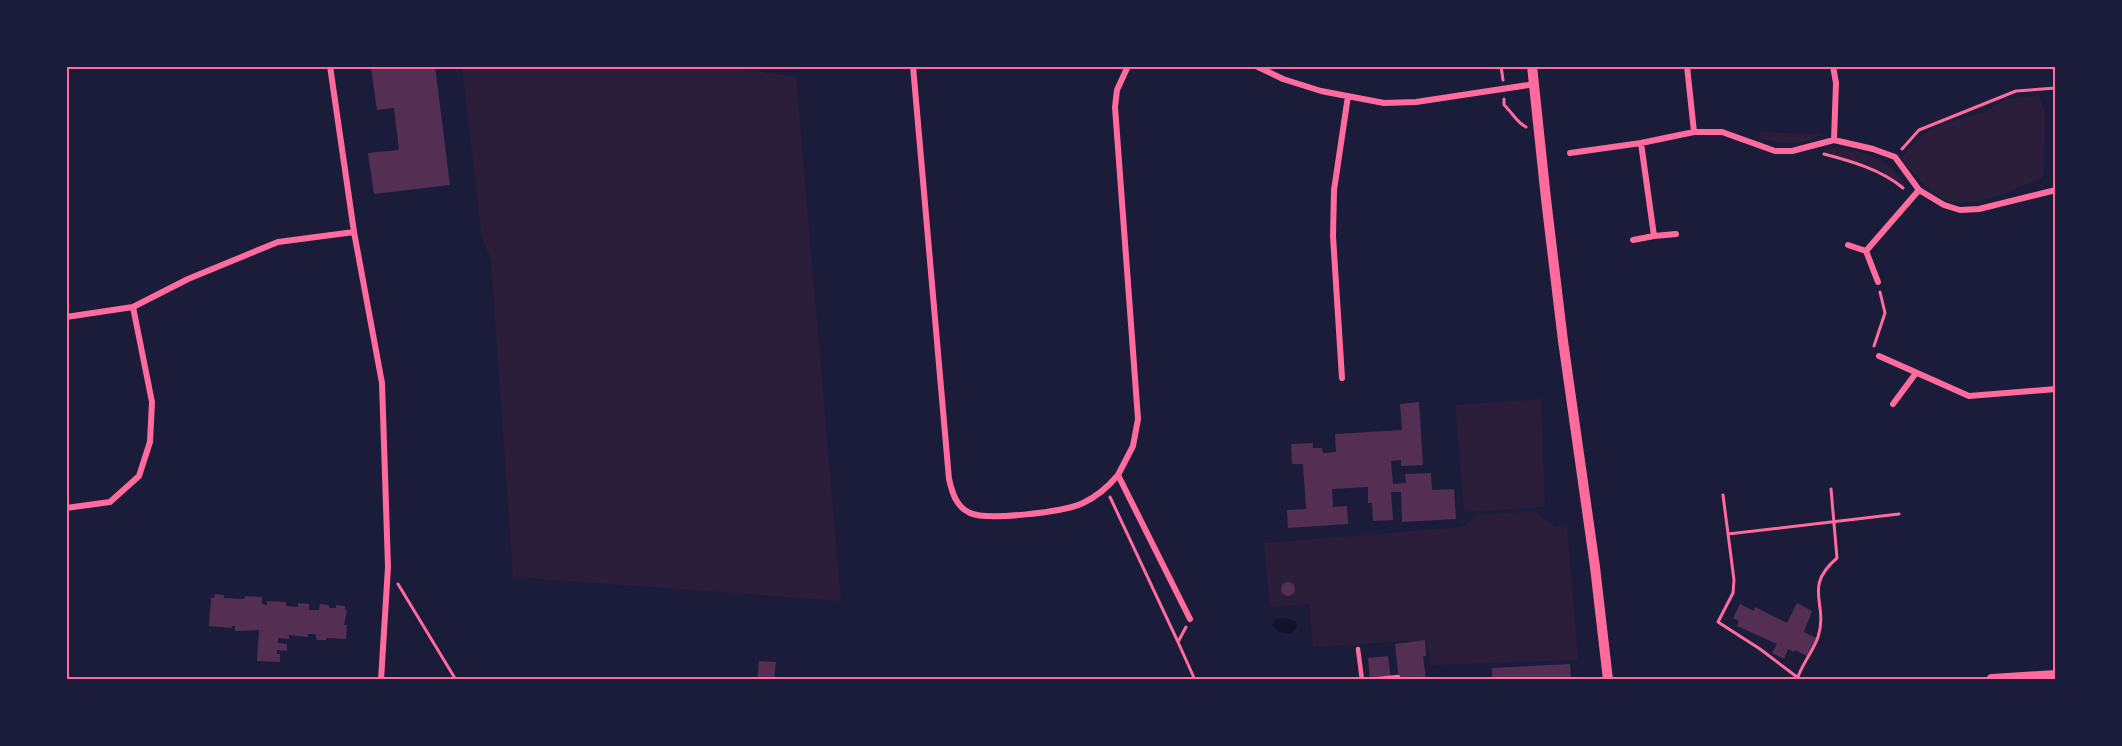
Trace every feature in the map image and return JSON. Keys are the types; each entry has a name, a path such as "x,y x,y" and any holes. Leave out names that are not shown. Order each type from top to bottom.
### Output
{"main road":[{"path":"1992,680 2056,676"}],"street":[{"path":"330,66 354,232 382,383 388,567 381,680"},
{"path":"913,66 949,479 952,493 959,505 969,513 983,517 1034,514 1081,504 1106,489 1118,475 1133,446 1138,419 1115,107 1117,90 1128,66"},
{"path":"1256,66 1302,85 1384,103 1416,102 1535,84"},
{"path":"1533,66 1561,329 1595,567 1608,680"},
{"path":"1687,66 1694,132"},
{"path":"1833,66 1836,82 1834,140"},
{"path":"2055,66 2056,71"},
{"path":"1342,378 1334,247 1334,190 1348,96"},
{"path":"1570,153 1641,143 1694,132 1722,132 1774,151 1792,152 1834,140 1873,149 1895,158 1919,190 1944,205 1960,210 1979,209 2056,190"},
{"path":"1641,143 1654,236"},
{"path":"1866,251 1919,190"},
{"path":"66,317 133,307 188,279 278,242 354,232"},
{"path":"1633,240 1676,234"},
{"path":"1848,245 1866,251"},
{"path":"1866,251 1878,282"},
{"path":"66,508 110,502 139,476 150,442 152,402 133,307"},
{"path":"1879,356 1969,396 2056,389"},
{"path":"1893,404 1916,373"},
{"path":"1118,475 1190,619"}],"lane":[{"path":"1358,649 1362,680"},
{"path":"1370,680 1398,677 1398,680"}],"path":[{"path":"1895,158 1919,130 2016,91 2056,88"},
{"path":"1504,90 1504,105 1512,112 1517,123 1525,127 1539,126"},
{"path":"1805,148 1844,159 1892,179 1910,200"},
{"path":"1878,282 1885,313 1872,352 1879,356"},
{"path":"1106,489 1195,680"},
{"path":"1723,495 1734,580 1733,593 1718,622 1760,649 1797,679 1808,659 1820,628 1818,582 1827,566 1837,558 1831,489"},
{"path":"1728,534 1899,514"},
{"path":"388,567 456,680"},
{"path":"1178,642 1190,619"}],"shaded area":[{"path":"462,66 722,66 796,77 841,601 513,577 491,261 481,233"},
{"path":"2039,95 2045,114 2042,178 1980,201 1955,202 1944,199 1933,192 1903,162 1903,156 1926,132 1946,123 1982,113 2004,100"},
{"path":"1759,132 1821,134 1807,141 1792,143 1761,138"},
{"path":"1832,148 1853,150 1874,157 1892,169 1905,186 1883,172 1823,151"},
{"path":"1541,399 1545,507 1464,512 1455,405"},
{"path":"1535,511 1556,527 1567,527 1578,660 1430,665 1427,640 1313,647 1309,604 1270,607 1264,543 1462,527 1477,515"},
{"path":"1286,618 1296,622 1297,628 1290,634 1279,632 1272,625 1276,619"}],"building":[{"path":"435,66 450,185 374,194 368,153 399,150 394,108 377,110 371,68"},
{"path":"1419,402 1423,465 1401,466 1401,460 1391,461 1393,484 1406,483 1405,474 1431,473 1432,490 1454,489 1456,519 1402,522 1401,492 1391,492 1393,520 1373,521 1372,503 1368,503 1368,487 1332,489 1333,507 1347,506 1348,524 1288,528 1287,510 1306,509 1303,464 1292,464 1291,444 1313,443 1313,448 1322,448 1323,453 1336,452 1335,434 1402,430 1400,404"},
{"path":"1285,582 1291,582 1295,589 1291,596 1285,596 1281,592 1281,586"},
{"path":"215,594 224,595 224,598 262,597 262,604 267,605 267,601 286,602 286,606 298,607 298,603 309,604 309,610 319,610 320,604 329,605 329,608 336,608 336,605 345,606 347,610 344,625 347,625 346,639 317,640 315,634 308,634 308,637 289,635 289,639 278,638 278,643 287,644 287,651 277,650 277,654 280,654 280,662 257,661 259,630 235,631 235,626 232,628 209,626 211,598 214,598"},
{"path":"1797,603 1812,611 1804,632 1816,638 1807,656 1788,649 1784,659 1772,653 1777,644 1737,626 1739,621 1733,618 1740,604 1754,611 1755,607 1787,623"},
{"path":"1425,640 1426,656 1423,656 1426,680 1399,680 1395,644"},
{"path":"1388,656 1391,680 1370,680 1368,658"},
{"path":"759,661 776,662 774,680 757,680"},
{"path":"1570,664 1571,680 1492,680 1492,668"}]}
